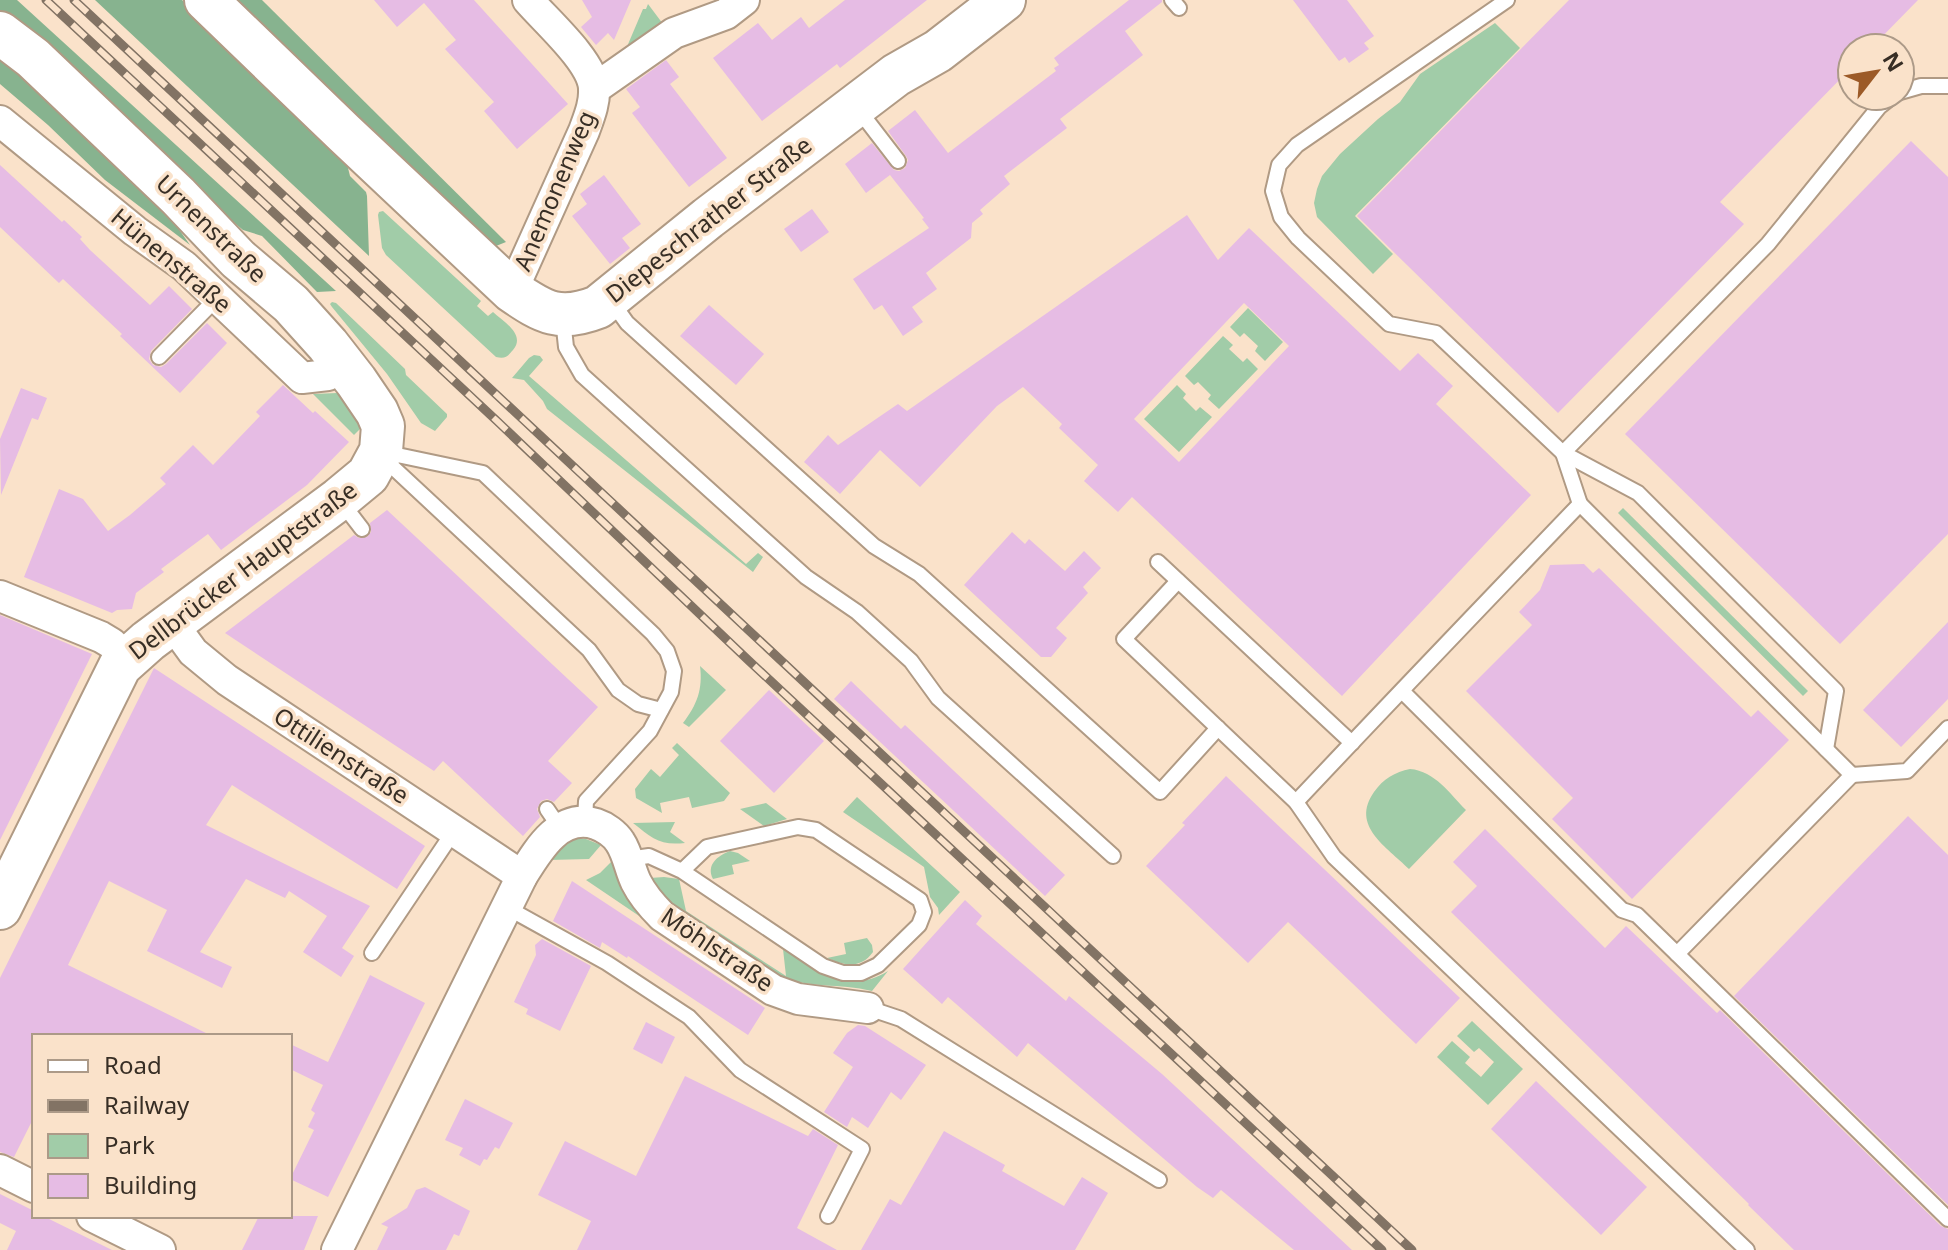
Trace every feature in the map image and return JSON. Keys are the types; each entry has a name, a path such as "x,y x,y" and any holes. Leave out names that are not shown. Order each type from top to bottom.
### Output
{"street":[{"path":"206,0 512,291 540,309 563,315"},
{"name":"Anemonenweg","path":"512,291 584,131 593,105 594,89 591,74 583,61 528,0"},
{"name":"Anemonenweg","path":"594,89 674,33 726,14 744,0"},
{"name":"Diepeschrather Straße","path":"563,315 598,307 855,106 896,75 938,51 1004,0"},
{"name":"Urnenstraße","path":"0,33 33,58 125,144 238,259 291,304 343,364 377,412 393,455"},
{"name":"Hünenstraße","path":"0,121 135,231 184,266 302,378 328,375 343,364"},
{"name":"Dellbrücker Hauptstraße","path":"0,908 120,666 172,623 350,514 368,475 393,455"},
{"path":"0,596 101,637 127,658"},
{"name":"Ottilienstraße","path":"172,623 193,652 227,680 522,876"},
{"path":"337,1250 522,876 541,846 564,819"},
{"name":"Möhlstraße","path":"564,819 604,827 619,841 635,881 647,901 662,916 773,990 798,999 868,1008"},
{"path":"0,1170 32,1186"},
{"path":"96,1218 160,1250"}],"lane":[{"path":"1507,0 1297,145 1279,165 1273,191 1281,217 1298,238 1389,324 1436,333 1563,453 1638,493 1836,691 1826,749"},
{"path":"1916,87 1948,86"},
{"path":"855,106 898,161"},
{"path":"1563,453 1768,244 1875,112"},
{"path":"159,357 218,297"},
{"path":"609,298 627,323 874,546 919,574 1160,792 1218,728"},
{"path":"563,315 566,347 582,375 806,577 857,612 911,661 938,698 1113,856"},
{"path":"1563,453 1580,504 1852,775"},
{"path":"393,455 589,650 618,690 638,704 661,710"},
{"path":"393,455 483,473 653,634 667,651 674,671 671,692 650,731 586,801 564,819"},
{"path":"1296,802 1580,504"},
{"path":"1158,562 1352,743"},
{"path":"1178,581 1124,639 1296,802 1334,857 1747,1250"},
{"path":"1402,691 1622,910 1637,915 1948,1219"},
{"path":"1677,954 1852,775 1907,771 1948,728"},
{"path":"628,859 649,856 682,871 823,966 843,973 861,973 878,965 919,925 924,912 920,900 816,830 798,827 707,847 682,871"},
{"path":"372,953 454,831"},
{"path":"506,907 607,963 689,1017 740,1070 862,1149 828,1216"},
{"name":"Möhlstraße","path":"868,1008 901,1019 1159,1180"}],"green space":[{"path":"0,0 17,0 336,291 317,292 262,236 243,230 220,211 0,10"},
{"path":"95,0 182,0 346,160 350,176 367,196 369,256"},
{"path":"222,0 262,0 506,242 487,245"},
{"path":"648,4 663,24 626,49 643,9"},
{"path":"1495,23 1520,48 1355,216 1393,254 1373,274 1317,217 1314,203 1322,176 1340,154 1400,102 1420,74"},
{"path":"0,54 161,204 190,245 105,180 0,84"},
{"path":"383,211 481,301 477,306 488,316 493,312 512,329 517,339 509,354 504,358 496,357 386,255 382,248 378,215"},
{"path":"332,302 405,369 406,375 447,414 435,431 421,423 387,374 332,307"},
{"path":"1248,308 1283,342 1265,361 1255,351 1258,346 1244,333 1240,337 1230,327"},
{"path":"1223,336 1233,345 1229,349 1243,362 1247,358 1258,369 1219,409 1208,399 1211,395 1198,382 1194,385 1185,376"},
{"path":"534,355 543,360 529,376 746,564 758,553 763,557 753,572 547,409 524,380 512,378"},
{"path":"1177,385 1186,394 1183,398 1196,411 1200,407 1212,417 1179,452 1144,419"},
{"path":"313,394 345,395 363,426 354,435"},
{"path":"1623,508 1808,691 1803,696 1618,513"},
{"path":"700,666 726,690 689,727 683,723 698,696"},
{"path":"677,743 730,793 724,801 692,808 689,797 660,803 662,813 636,798 635,789 651,769 660,777 679,755 672,748"},
{"path":"1410,769 1434,779 1466,810 1409,869 1374,835 1366,815 1368,804 1381,783 1394,774"},
{"path":"857,797 960,892 939,915 930,897 924,867 843,812"},
{"path":"766,803 787,819 764,826 740,809"},
{"path":"675,822 670,832 685,843 657,840 633,823"},
{"path":"577,838 601,845 589,859 549,860 568,840"},
{"path":"730,851 750,861 732,865 734,874 713,879 712,865"},
{"path":"613,860 651,924 586,880 600,873"},
{"path":"650,878 679,879 686,911 786,976 783,949 821,971 847,980 874,978 888,971 872,991 800,982 776,975 676,909 658,892"},
{"path":"867,938 873,952 863,961 846,964 827,958 846,954 844,943"},
{"path":"1472,1021 1523,1069 1488,1105 1437,1057 1452,1041 1470,1057 1465,1063 1481,1077 1494,1062 1479,1048 1474,1052 1457,1036"}],"building":[{"path":"374,0 474,0 568,104 517,149 484,111 494,102 445,49 456,40 424,3 397,27"},
{"path":"582,0 631,0 614,40 608,33 596,45 581,27 592,17"},
{"path":"845,0 927,0 840,68 837,64 762,121 713,58 758,23 772,40 801,17 809,28"},
{"path":"1129,0 1162,0 1125,31 1143,55 1060,119 1067,128 1004,176 1010,184 980,210 983,214 972,223 971,238 926,273 937,289 912,307 923,322 903,336 882,305 874,310 853,279 929,228 890,175 866,193 845,164 872,143 894,170 905,168 908,160 888,131 915,110 948,153 1056,71 1054,68 1059,65 1054,58"},
{"path":"1293,0 1347,0 1374,36 1364,43 1369,49 1349,63 1345,57 1339,61"},
{"path":"1569,0 1918,0 1887,32 1836,32 1836,83 1720,202 1744,224 1558,413 1357,216"},
{"path":"666,60 679,77 670,84 727,158 689,187 632,113 640,107 626,89"},
{"path":"1911,141 1948,177 1948,534 1840,644 1625,434"},
{"path":"0,165 62,222 64,220 82,237 80,239 90,250 150,305 169,286 192,309 151,351 149,359 153,365 161,367 166,364 207,323 227,343 180,393 63,279 59,283 0,227"},
{"path":"604,175 641,224 622,238 630,248 610,264 572,216 587,204 580,194"},
{"path":"812,209 829,232 801,252 784,229"},
{"path":"1187,215 1218,260 1249,228 1400,371 1418,353 1453,386 1436,404 1531,495 1342,696 1132,497 1118,512 1084,481 1098,465 1059,428 1062,424 1023,387 997,406 920,487 880,450 840,494 804,462 828,435 838,445 898,404 907,411","holes":["1244,303 1289,346 1179,462 1134,419"]},
{"path":"709,305 764,354 736,385 680,336"},
{"path":"283,385 349,442 307,485 221,550 208,534 161,569 164,572 136,593 132,609 112,613 24,577 59,489 83,499 108,531 166,484 160,478 193,445 213,465 260,416 256,412"},
{"path":"21,388 47,398 38,420 32,418 1,495 0,439"},
{"path":"387,510 598,707 548,761 572,783 554,802 547,799 541,801 537,809 540,817 523,836 443,761 434,771 225,633 354,535 367,537 371,532 370,523"},
{"path":"1012,532 1025,544 1029,539 1065,571 1084,551 1101,568 1083,587 1088,593 1056,628 1067,638 1051,657 1041,657 964,585"},
{"path":"1584,564 1593,573 1599,568 1751,717 1758,710 1789,740 1632,899 1552,819 1573,798 1466,691 1532,625 1519,612 1540,590 1550,565"},
{"path":"0,615 92,654 0,840"},
{"path":"1948,622 1948,699 1901,747 1863,710"},
{"path":"154,668 425,846 397,889 232,785 206,825 370,906 342,948 354,956 341,977 303,952 327,916 289,891 285,898 246,879 200,952 232,967 222,988 147,951 167,910 109,881 68,965 208,1034 32,1034 32,1121 14,1157 0,1152 0,978"},
{"path":"851,681 901,729 905,725 1065,875 1045,896 834,699"},
{"path":"769,690 824,741 774,793 720,741"},
{"path":"1226,776 1460,998 1416,1044 1288,922 1248,963 1146,866"},
{"path":"1908,816 1948,855 1948,1205 1734,996"},
{"path":"1485,829 1605,948 1626,926 1717,1013 1720,1010 1941,1226 1948,1229 1948,1250 1794,1250 1451,912 1477,886 1453,862"},
{"path":"572,881 765,1008 748,1035 628,956 602,942 600,948 553,921"},
{"path":"965,900 982,916 976,924 1066,1001 1069,996 1162,1074 1352,1250 1294,1250 1221,1190 1213,1198 1197,1187 1028,1043 1017,1057 948,997 942,1004 903,969"},
{"path":"542,939 591,966 560,1031 526,1014 528,1009 514,1002 536,955 535,945"},
{"path":"370,975 425,1003 328,1197 292,1180 314,1130 308,1127 315,1113 311,1110 323,1085 292,1070 292,1045 328,1062"},
{"path":"646,1022 675,1037 662,1064 633,1049"},
{"path":"858,1025 865,1026 926,1065 901,1100 891,1092 868,1128 852,1117 847,1127 824,1112 853,1067 833,1053 847,1033"},
{"path":"685,1076 808,1136 813,1129 838,1145 797,1228 837,1250 577,1250 591,1221 538,1195 565,1141 636,1176"},
{"path":"1536,1081 1647,1187 1601,1235 1491,1129"},
{"path":"465,1099 513,1123 499,1149 495,1147 480,1166 459,1155 463,1148 445,1140"},
{"path":"944,1131 1005,1165 1002,1171 1064,1206 1082,1177 1108,1193 1075,1250 861,1250 890,1199 901,1205"},
{"path":"425,1187 470,1211 459,1236 454,1234 446,1250 377,1250 388,1227 381,1224 407,1208 416,1190"},
{"path":"0,1194 32,1210 32,1218 47,1218 112,1250 7,1250 16,1231 0,1223"},
{"path":"318,1216 304,1250 242,1250 258,1218"}],"railway":[{"path":"46,0 1382,1250"},
{"path":"74,0 1412,1250"}]}
